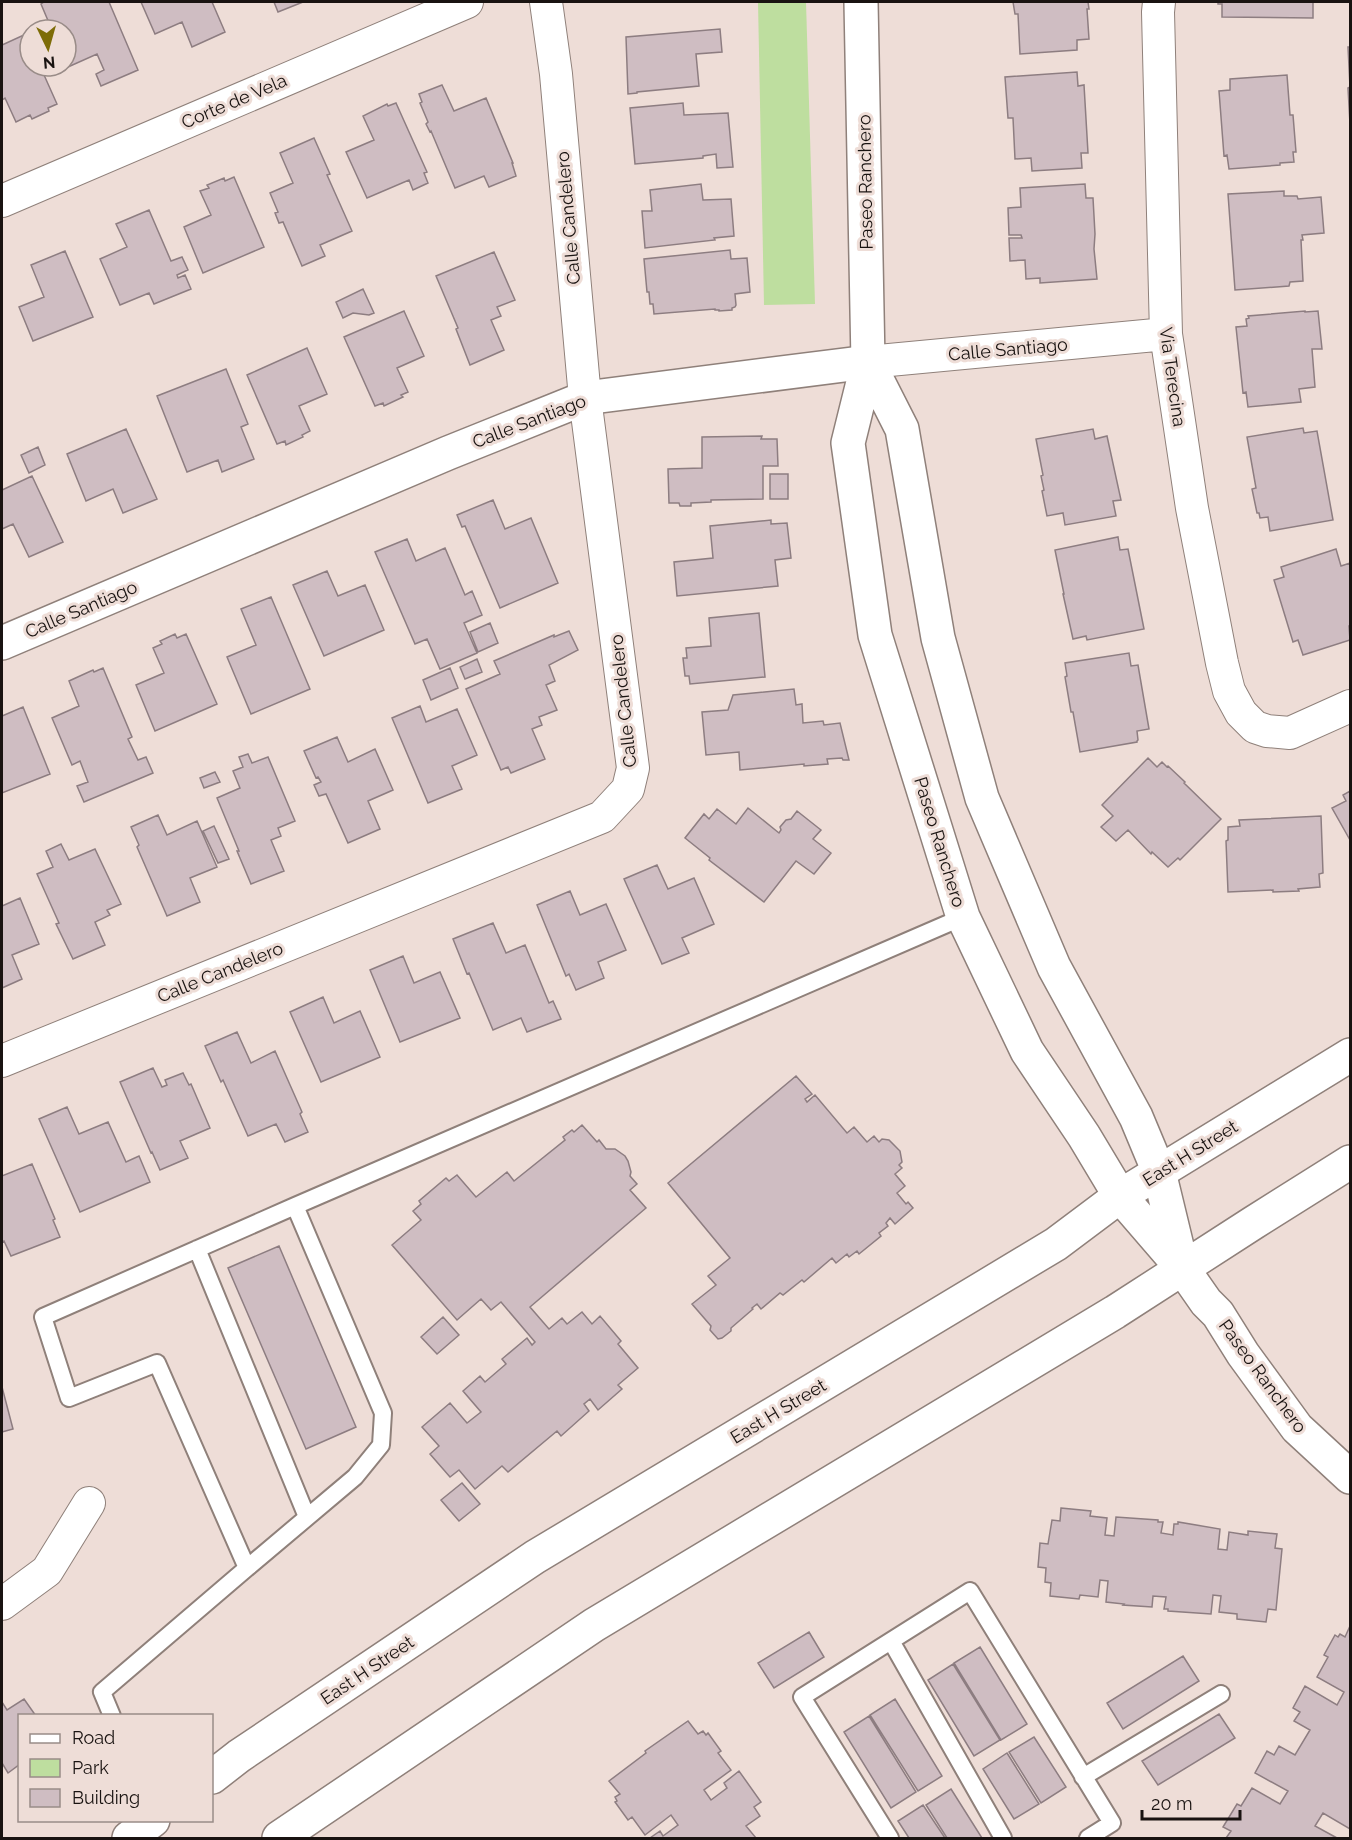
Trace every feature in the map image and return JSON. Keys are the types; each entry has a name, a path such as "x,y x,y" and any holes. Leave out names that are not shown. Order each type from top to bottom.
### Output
{"main road":[{"name":"Paseo Ranchero","path":"861,2 868,362 848,443 875,635 963,917 1027,1051 1084,1136 1120,1196 1183,1269 1206,1302 1218,1314 1243,1354 1297,1428 1350,1477"},
{"name":"Calle Santiago","path":"2,643 458,448 585,398 868,362"},
{"name":"Paseo Ranchero","path":"868,362 902,429 938,638 982,798 1054,967 1136,1117 1159,1172 1183,1269"},
{"name":"East H Street","path":"213,1776 239,1756 535,1557 1056,1244 1120,1196 1350,1054"},
{"path":"279,1839 594,1625 1183,1269 1350,1162"},
{"path":"129,1839 152,1822"}],"street":[{"name":"Corte de Vela","path":"2,201 467,2"},
{"name":"Calle Candelero","path":"2,1060 602,817 628,789 633,768 585,398 556,74 546,2"},
{"name":"Via Terecina","path":"1159,2 1166,334 1192,508 1229,691 1241,713 1255,727 1267,731 1290,733 1350,705"},
{"name":"Calle Santiago","path":"868,362 1166,334"},
{"path":"2,1604 47,1571 89,1503"}],"lane":[{"path":"247,1568 157,1363 69,1398 43,1317 963,917"},
{"path":"111,1714 102,1692 355,1477 381,1445 383,1413 295,1206"},
{"path":"197,1249 308,1517"},
{"path":"890,1839 802,1697 970,1591 1112,1823 1088,1839"},
{"path":"891,1641 1003,1839"},
{"path":"1083,1777 1221,1694"}],"green space":[{"path":"758,2 806,2 815,304 764,305"}],"building":[{"path":"44,2 109,2 138,70 101,86 96,74 104,70 97,54 78,63 78,18 47,18 41,4"},
{"path":"141,2 212,2 225,32 192,47 182,22 155,34"},
{"path":"274,2 303,2 278,12"},
{"path":"1013,2 1088,2 1089,39 1077,40 1077,50 1020,54 1018,14 1015,14"},
{"path":"1218,2 1313,2 1313,18 1222,17 1222,4"},
{"path":"720,29 722,52 696,54 699,86 628,94 626,37"},
{"path":"18,38 18,78 45,78 57,104 48,108 49,111 32,119 30,115 16,122 5,98 2,100 2,45"},
{"path":"1348,47 1350,47 1350,87"},
{"path":"1077,72 1078,86 1084,85 1088,153 1081,153 1082,168 1032,171 1031,158 1015,159 1013,118 1008,118 1005,77"},
{"path":"1287,75 1296,152 1293,152 1294,162 1229,169 1227,155 1224,156 1219,91 1230,90 1230,79"},
{"path":"442,85 454,111 486,98 513,163 516,176 489,187 484,176 455,188 426,124 428,122 420,103 422,102 419,94"},
{"path":"1350,87 1350,124 1348,88"},
{"path":"396,103 427,172 424,173 428,183 413,190 409,180 367,198 346,152 374,140 363,116 387,104 388,106"},
{"path":"683,103 684,115 728,113 733,167 717,168 716,154 703,156 703,158 635,164 630,108"},
{"path":"314,138 330,174 327,175 352,231 320,245 325,256 302,266 283,222 279,223 275,213 278,212 270,193 293,183 280,153"},
{"path":"234,177 264,247 203,273 184,227 211,215 200,191 209,188 207,185 224,178 225,181"},
{"path":"701,184 703,200 731,199 734,236 645,248 642,211 652,211 650,190"},
{"path":"1085,184 1086,198 1093,198 1097,279 1040,283 1040,278 1026,279 1025,260 1010,261 1009,238 1022,238 1021,235 1009,235 1008,208 1021,207 1020,188"},
{"path":"1284,191 1284,196 1297,196 1298,199 1321,197 1324,233 1302,235 1303,281 1290,282 1289,286 1235,290 1228,194"},
{"path":"149,210 171,261 182,257 188,270 177,275 178,278 185,275 191,289 154,304 149,293 120,305 100,259 127,247 116,224"},
{"path":"730,250 731,259 747,258 750,292 735,294 736,305 732,310 715,309 654,314 653,304 650,304 649,292 647,292 644,259"},
{"path":"65,251 93,317 33,341 19,307 44,297 31,265"},
{"path":"494,252 515,300 497,307 501,316 491,320 504,350 470,365 456,329 458,328 436,276"},
{"path":"363,289 374,313 369,315 353,313 343,318 336,302"},
{"path":"404,311 424,356 397,368 408,392 384,406 383,403 375,406 344,337"},
{"path":"1318,311 1322,349 1312,349 1315,387 1299,389 1301,402 1248,407 1246,392 1243,393 1236,327 1247,326 1248,316"},
{"path":"307,348 327,394 299,406 310,431 286,445 285,441 277,444 247,375"},
{"path":"226,369 248,424 241,427 254,459 222,472 218,460 187,472 157,396"},
{"path":"1303,428 1304,433 1317,431 1333,520 1270,531 1268,517 1260,518 1257,513 1252,489 1256,488 1247,437"},
{"path":"126,429 157,499 123,513 113,489 86,501 67,454"},
{"path":"1093,429 1095,439 1107,436 1121,500 1113,501 1116,516 1065,525 1063,513 1047,516 1042,491 1044,490 1041,476 1043,475 1036,439"},
{"path":"762,436 761,439 777,439 778,466 763,466 763,499 711,500 711,502 691,503 691,506 669,503 668,469 702,468 702,437"},
{"path":"38,447 45,465 29,473 21,455"},
{"path":"770,474 788,474 788,499 770,499"},
{"path":"32,476 63,542 29,557 13,524 2,529 2,490"},
{"path":"493,500 505,529 531,518 558,583 500,608 465,526 462,527 457,515"},
{"path":"771,520 771,524 787,523 791,558 775,560 778,586 677,596 674,562 713,558 710,526"},
{"path":"1118,537 1120,550 1128,549 1144,629 1087,640 1086,636 1073,639 1055,550"},
{"path":"407,539 416,561 445,548 465,595 472,591 482,615 464,623 477,653 440,669 427,639 415,644 375,552"},
{"path":"1336,549 1341,566 1350,563 1350,640 1303,655 1298,640 1293,642 1274,580 1284,577 1281,567"},
{"path":"327,571 338,596 365,585 384,630 324,656 293,585"},
{"path":"271,597 310,689 251,714 227,657 256,645 241,609"},
{"path":"759,613 765,677 690,684 689,676 685,676 683,658 687,658 686,648 711,646 709,618"},
{"path":"490,623 498,643 478,652 470,632"},
{"path":"569,631 578,650 549,665 555,681 546,685 557,710 539,717 542,725 532,729 545,759 511,773 508,767 501,770 466,689 500,674 494,661 554,635 554,637"},
{"path":"175,634 177,638 186,634 217,704 155,731 136,685 164,673 153,648 162,644 160,641"},
{"path":"1129,653 1131,666 1138,665 1149,729 1137,731 1137,742 1080,752 1065,677 1067,676 1065,663"},
{"path":"477,659 482,672 465,679 460,667"},
{"path":"103,668 132,737 128,739 138,760 146,757 153,773 84,802 77,786 88,782 80,761 72,765 52,718 79,706 69,681"},
{"path":"450,668 458,688 431,700 423,680"},
{"path":"794,689 796,705 802,704 803,723 823,721 824,725 840,723 849,760 827,759 828,764 740,770 739,752 706,755 702,712 728,710 733,695"},
{"path":"420,706 426,722 457,709 477,755 452,766 462,789 428,803 392,718"},
{"path":"23,707 50,774 2,793 2,716"},
{"path":"337,737 348,762 375,749 393,790 368,801 380,829 348,843 326,794 319,796 314,785 321,782 318,777 316,778 304,751"},
{"path":"248,754 252,763 268,757 295,821 278,828 281,836 271,840 284,871 251,884 217,798 240,788 233,771 243,767 239,757"},
{"path":"1148,758 1157,767 1162,762 1168,766 1221,819 1180,860 1178,858 1168,867 1152,852 1151,854 1128,830 1116,841 1101,827 1113,816 1102,805"},
{"path":"215,772 220,782 204,788 200,778"},
{"path":"1350,791 1350,840 1332,808 1346,801 1343,795"},
{"path":"748,808 779,833 780,827 797,811 821,830 813,839 831,853 814,874 796,861 764,902 709,860 710,858 685,838 704,814 709,819 717,809 736,824"},
{"path":"158,815 167,835 197,821 217,867 190,878 200,902 167,916 137,847 139,845 131,827"},
{"path":"1321,816 1323,873 1319,874 1320,887 1298,889 1299,891 1228,892 1226,841 1228,840 1228,827 1240,826 1239,820"},
{"path":"214,826 229,859 218,863 203,831"},
{"path":"61,844 69,860 95,849 121,904 107,910 110,915 95,922 105,945 73,959 56,924 59,923 37,874 53,867 46,851"},
{"path":"657,865 668,889 694,878 714,924 682,938 689,953 662,964 624,879"},
{"path":"570,891 580,915 606,904 626,950 598,962 604,978 576,990 569,974 566,976 537,905"},
{"path":"20,898 39,944 12,955 22,979 2,988 2,906"},
{"path":"493,923 506,953 525,945 549,1003 553,1001 561,1019 527,1032 521,1018 493,1030 453,939"},
{"path":"403,956 414,983 440,972 460,1018 400,1042 370,970"},
{"path":"323,997 334,1023 360,1011 380,1057 321,1082 290,1012"},
{"path":"237,1032 251,1063 275,1051 302,1112 300,1114 308,1132 285,1142 276,1124 248,1136 205,1046"},
{"path":"153,1068 162,1087 167,1085 165,1080 183,1073 189,1085 191,1084 210,1128 180,1141 188,1158 160,1170 120,1082"},
{"path":"796,1076 812,1094 805,1099 807,1102 815,1095 847,1133 854,1127 867,1142 874,1136 879,1142 882,1139 889,1140 900,1151 902,1162 899,1165 902,1168 895,1174 905,1186 897,1193 906,1204 908,1202 913,1208 895,1224 890,1218 886,1223 888,1226 879,1233 881,1236 859,1254 857,1251 849,1257 847,1254 836,1263 832,1258 804,1282 802,1280 783,1295 780,1293 761,1309 757,1304 731,1328 731,1331 718,1339 710,1330 711,1326 692,1304 716,1285 708,1276 730,1258 668,1183"},
{"path":"67,1107 79,1134 108,1122 126,1162 139,1156 150,1182 80,1212 39,1119"},
{"path":"582,1125 606,1149 615,1149 625,1156 631,1172 630,1176 637,1184 630,1190 646,1208 530,1307 549,1329 562,1318 567,1324 582,1312 592,1324 600,1316 621,1341 618,1344 638,1368 618,1385 622,1389 598,1410 590,1399 584,1404 589,1411 561,1436 557,1431 508,1472 502,1466 475,1489 459,1470 450,1477 430,1454 439,1446 422,1427 450,1403 467,1423 481,1412 463,1391 480,1376 485,1382 506,1364 502,1359 527,1338 532,1345 535,1342 501,1302 491,1310 481,1299 457,1320 392,1245 421,1220 413,1211 421,1204 419,1201 446,1178 449,1181 457,1175 476,1197 507,1172 514,1181 565,1140 563,1137"},
{"path":"32,1164 60,1237 11,1256 4,1241 2,1242 2,1176"},
{"path":"279,1246 356,1427 306,1449 228,1268"},
{"path":"443,1317 459,1335 437,1354 421,1337"},
{"path":"2,1387 13,1429 2,1432"},
{"path":"462,1483 480,1504 459,1521 441,1500"},
{"path":"1061,1508 1091,1511 1090,1516 1107,1518 1105,1535 1114,1536 1116,1517 1158,1520 1158,1522 1163,1522 1161,1533 1173,1535 1174,1524 1178,1522 1220,1529 1218,1549 1227,1550 1229,1532 1248,1535 1248,1531 1277,1534 1275,1548 1282,1549 1276,1610 1268,1609 1266,1622 1237,1619 1237,1614 1219,1612 1221,1596 1213,1595 1211,1614 1168,1611 1164,1609 1166,1597 1153,1596 1152,1607 1123,1605 1106,1602 1108,1581 1100,1580 1098,1597 1080,1595 1079,1599 1050,1596 1051,1583 1045,1582 1046,1568 1038,1567 1040,1543 1048,1544 1052,1520 1060,1521"},
{"path":"1350,1626 1350,1829 1323,1813 1315,1826 1337,1838 1226,1838 1231,1831 1223,1827 1237,1804 1241,1806 1252,1788 1280,1804 1288,1791 1255,1773 1267,1751 1274,1755 1279,1746 1295,1755 1310,1730 1294,1721 1300,1712 1293,1708 1305,1686 1337,1705 1344,1692 1317,1677 1328,1657 1324,1655 1335,1635 1338,1637 1340,1634 1345,1637"},
{"path":"809,1632 824,1657 774,1688 758,1663"},
{"path":"980,1647 1027,1724 1001,1740 954,1663"},
{"path":"1183,1656 1199,1681 1123,1729 1107,1703"},
{"path":"953,1664 1000,1740 974,1756 928,1680"},
{"path":"24,1699 35,1714 18,1714 18,1766 8,1773 2,1763 2,1702 7,1710"},
{"path":"895,1699 942,1776 918,1791 870,1715"},
{"path":"1219,1714 1235,1738 1158,1785 1142,1761"},
{"path":"869,1716 916,1792 891,1808 844,1732"},
{"path":"688,1721 698,1734 703,1731 706,1735 708,1733 721,1751 718,1753 731,1770 704,1790 711,1800 727,1788 724,1783 739,1771 761,1802 754,1807 760,1816 746,1826 756,1838 650,1838 660,1831 663,1836 678,1825 671,1815 645,1835 632,1817 628,1820 615,1802 617,1801 615,1797 620,1794 609,1781 646,1753 645,1751"},
{"path":"1034,1737 1066,1787 1041,1803 1009,1752"},
{"path":"1007,1753 1039,1804 1014,1819 983,1769"},
{"path":"951,1789 982,1838 947,1838 926,1805"},
{"path":"923,1805 945,1838 909,1838 898,1821"}]}
